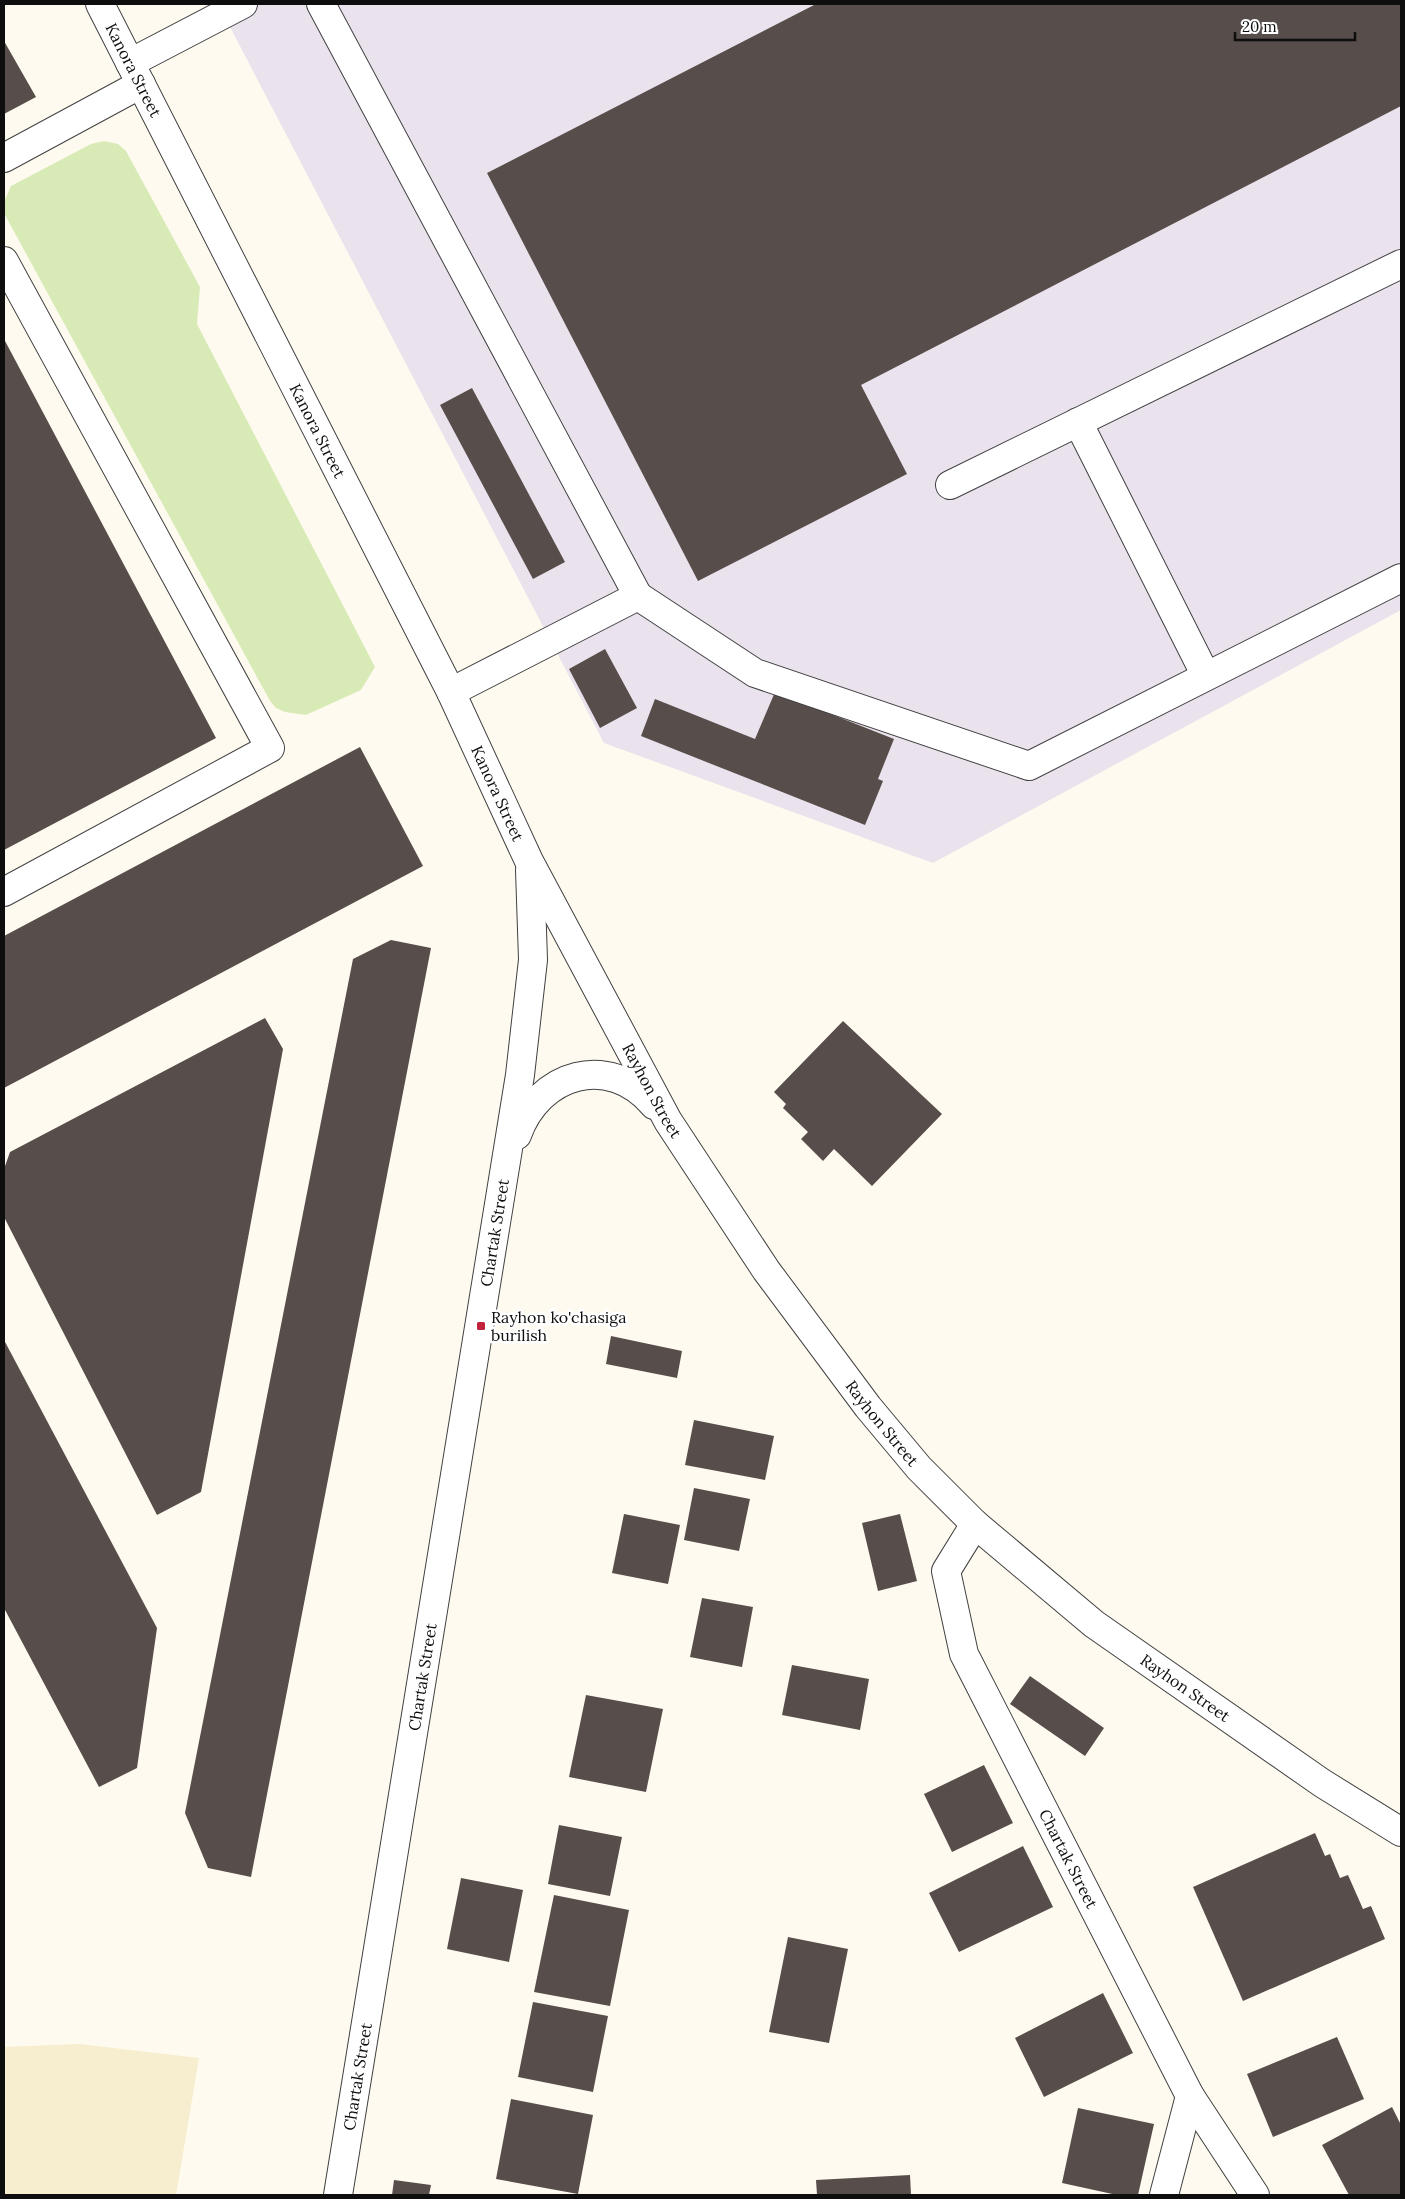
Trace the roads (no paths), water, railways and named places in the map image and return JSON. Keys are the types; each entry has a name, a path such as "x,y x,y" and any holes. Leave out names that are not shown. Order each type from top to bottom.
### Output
{"street":[{"name":"Kanora Street","path":"100,4 451,692 529,861"},
{"path":"4,158 243,4"},
{"path":"321,4 638,596 755,673 1029,766 1401,578"},
{"path":"4,261 270,748 4,892"},
{"path":"950,485 1401,264"},
{"path":"1078,422 1206,676"},
{"path":"451,692 638,596"},
{"name":"Rayhon Street","path":"529,861 668,1121 766,1270 868,1407 919,1468 975,1524 1094,1624 1322,1783 1401,1832"},
{"name":"Chartak Street","path":"338,2195 508,1158 526,1034 534,929 529,861"},
{"name":"Chartak Street","path":"508,1158 522,1122 533,1105 554,1086 576,1077 601,1074 626,1082 647,1097 668,1121"},
{"name":"Chartak Street","path":"975,1524 946,1571 964,1654 1190,2096 1255,2195"},
{"path":"1164,2195 1190,2096"}],"place":[{"name":"Rayhon ko'chasiga burilish","path":"481,1326"}]}
